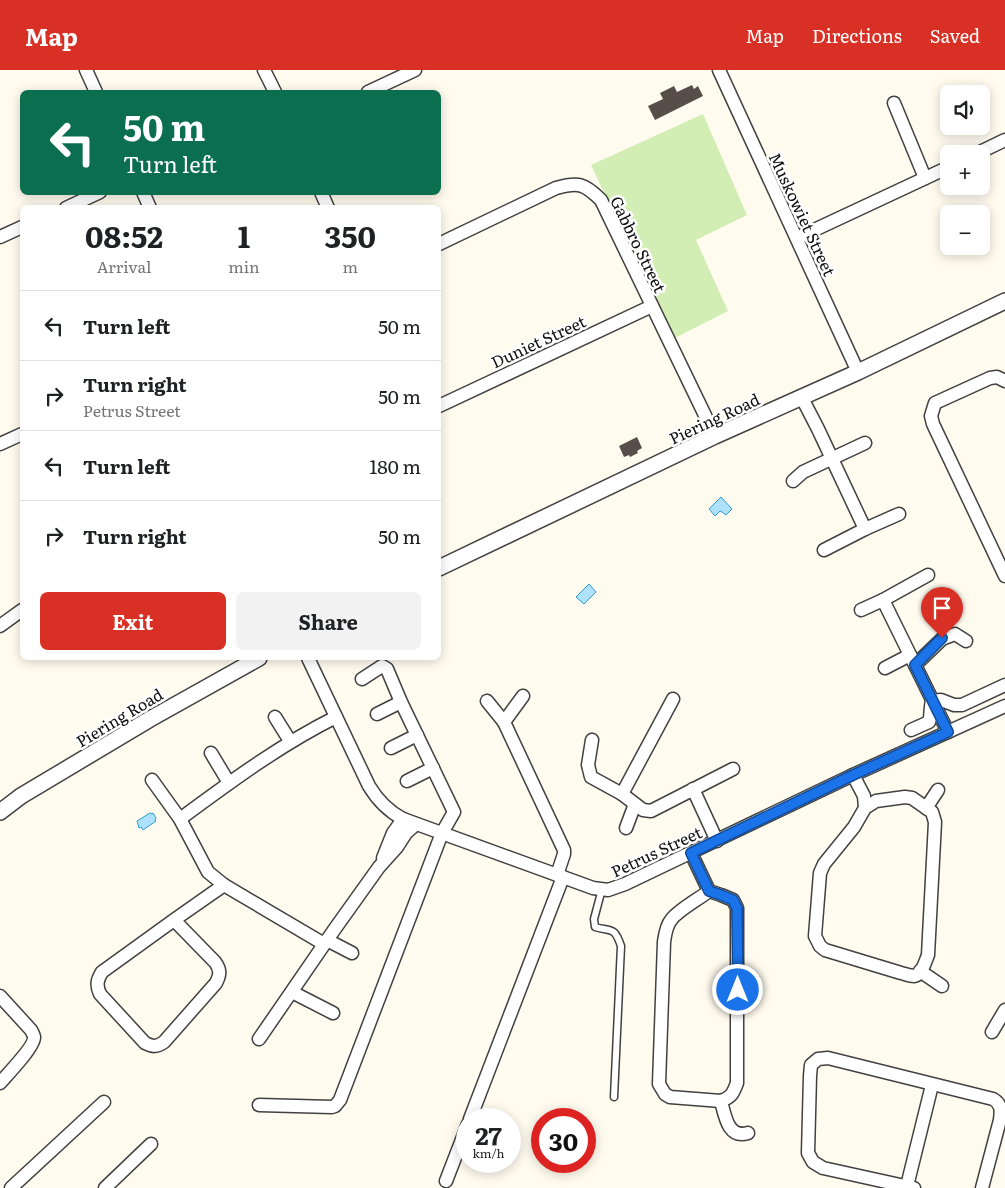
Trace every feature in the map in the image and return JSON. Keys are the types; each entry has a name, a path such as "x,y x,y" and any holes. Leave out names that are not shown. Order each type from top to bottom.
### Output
{"street":[{"path":"86,70 95,90"},
{"path":"264,70 274,90"},
{"path":"372,90 415,70"},
{"name":"Muskowiet Street","path":"724,72 858,372"},
{"path":"894,103 925,178"},
{"path":"990,147 1005,140"},
{"path":"797,238 940,171"},
{"name":"Gabbro Street","path":"441,243 556,188 581,185 591,190 601,200 715,436"},
{"path":"72,205 94,195"},
{"path":"0,236 20,228"},
{"name":"Piering Road","path":"441,567 715,436 858,372 1005,301"},
{"name":"Duniet Street","path":"441,405 652,306"},
{"path":"1005,381 997,377 990,378 935,403 931,416 933,424 1005,576"},
{"path":"802,398 865,529"},
{"path":"0,444 20,435"},
{"path":"793,481 803,472 865,443"},
{"path":"824,550 899,514"},
{"path":"861,610 928,575"},
{"path":"883,600 948,732"},
{"path":"0,626 20,611"},
{"path":"885,668 912,660 942,638 955,634 966,641"},
{"name":"Piering Road","path":"0,812 21,796 150,718 255,660"},
{"name":"Petrus Street","path":"309,660 369,786 375,797 391,813 442,834 593,888 608,890 625,884 853,775 1005,706"},
{"path":"259,1105 332,1107 340,1100 442,834 454,810 401,702 387,669 382,666 362,678"},
{"path":"932,701 941,700 954,705 962,705 1005,685"},
{"path":"504,722 523,696"},
{"path":"622,794 673,699"},
{"path":"474,1108 560,876 564,854 564,850 504,722 487,701"},
{"path":"911,730 930,720 932,701"},
{"path":"377,714 401,702"},
{"path":"275,717 290,742"},
{"path":"180,819 290,742 336,717"},
{"path":"392,748 417,735"},
{"path":"592,740 588,765 591,776 648,812 733,769"},
{"path":"211,753 229,783"},
{"path":"407,781 433,768"},
{"path":"853,775 864,796 865,808"},
{"path":"152,780 180,819 208,872 224,885 325,942 352,953"},
{"path":"693,789 717,841"},
{"path":"926,808 938,790"},
{"path":"912,798 926,808 932,812 935,822 928,955 924,966 914,976 825,950 816,939 815,929 820,873 824,864 854,827 865,808 876,800 912,798"},
{"path":"626,828 635,804"},
{"path":"379,867 393,833 403,819"},
{"path":"259,1039 379,867 397,847 406,833 416,824"},
{"path":"691,853 709,891 733,900 737,908 737,1082 728,1099 722,1101 670,1097 665,1094 659,1084 666,930 671,920 678,913 709,891"},
{"path":"174,920 215,962 220,972 216,983 164,1042 154,1046 145,1043 100,994 97,983 99,977 102,972 174,920 224,885"},
{"path":"920,971 942,986"},
{"path":"292,992 333,1012"},
{"path":"0,996 35,1036 29,1049 0,1083"},
{"path":"992,1032 1005,1010"},
{"path":"932,1085 910,1187 822,1168 813,1162 808,1153 811,1065 818,1059 828,1058 993,1100 997,1102 1002,1109 982,1188"},
{"path":"722,1101 730,1128 738,1134 748,1133"},
{"path":"11,1188 104,1102"},
{"path":"105,1188 151,1144"},
{"path":"446,1181 456,1155"}],"lane":[{"path":"602,889 594,919 595,927 610,930 617,935 621,946 614,1097"}],"green space":[{"path":"703,114 747,215 696,240 728,311 673,339 591,165"}],"water":[{"path":"721,497 732,509 726,515 720,511 715,516 709,509"},
{"path":"589,584 596,592 584,604 576,597"},
{"path":"153,813 156,821 143,830 141,827 139,828 137,821"}],"building":[{"path":"692,85 694,89 698,86 703,96 655,120 648,106 663,99 660,93 674,86 677,92"},
{"path":"637,437 642,448 637,451 638,453 630,457 629,455 624,457 619,446"}],"route":[{"path":"738,990 737,908 733,900 709,891 691,853 853,775 948,732 915,665 942,638"}]}
